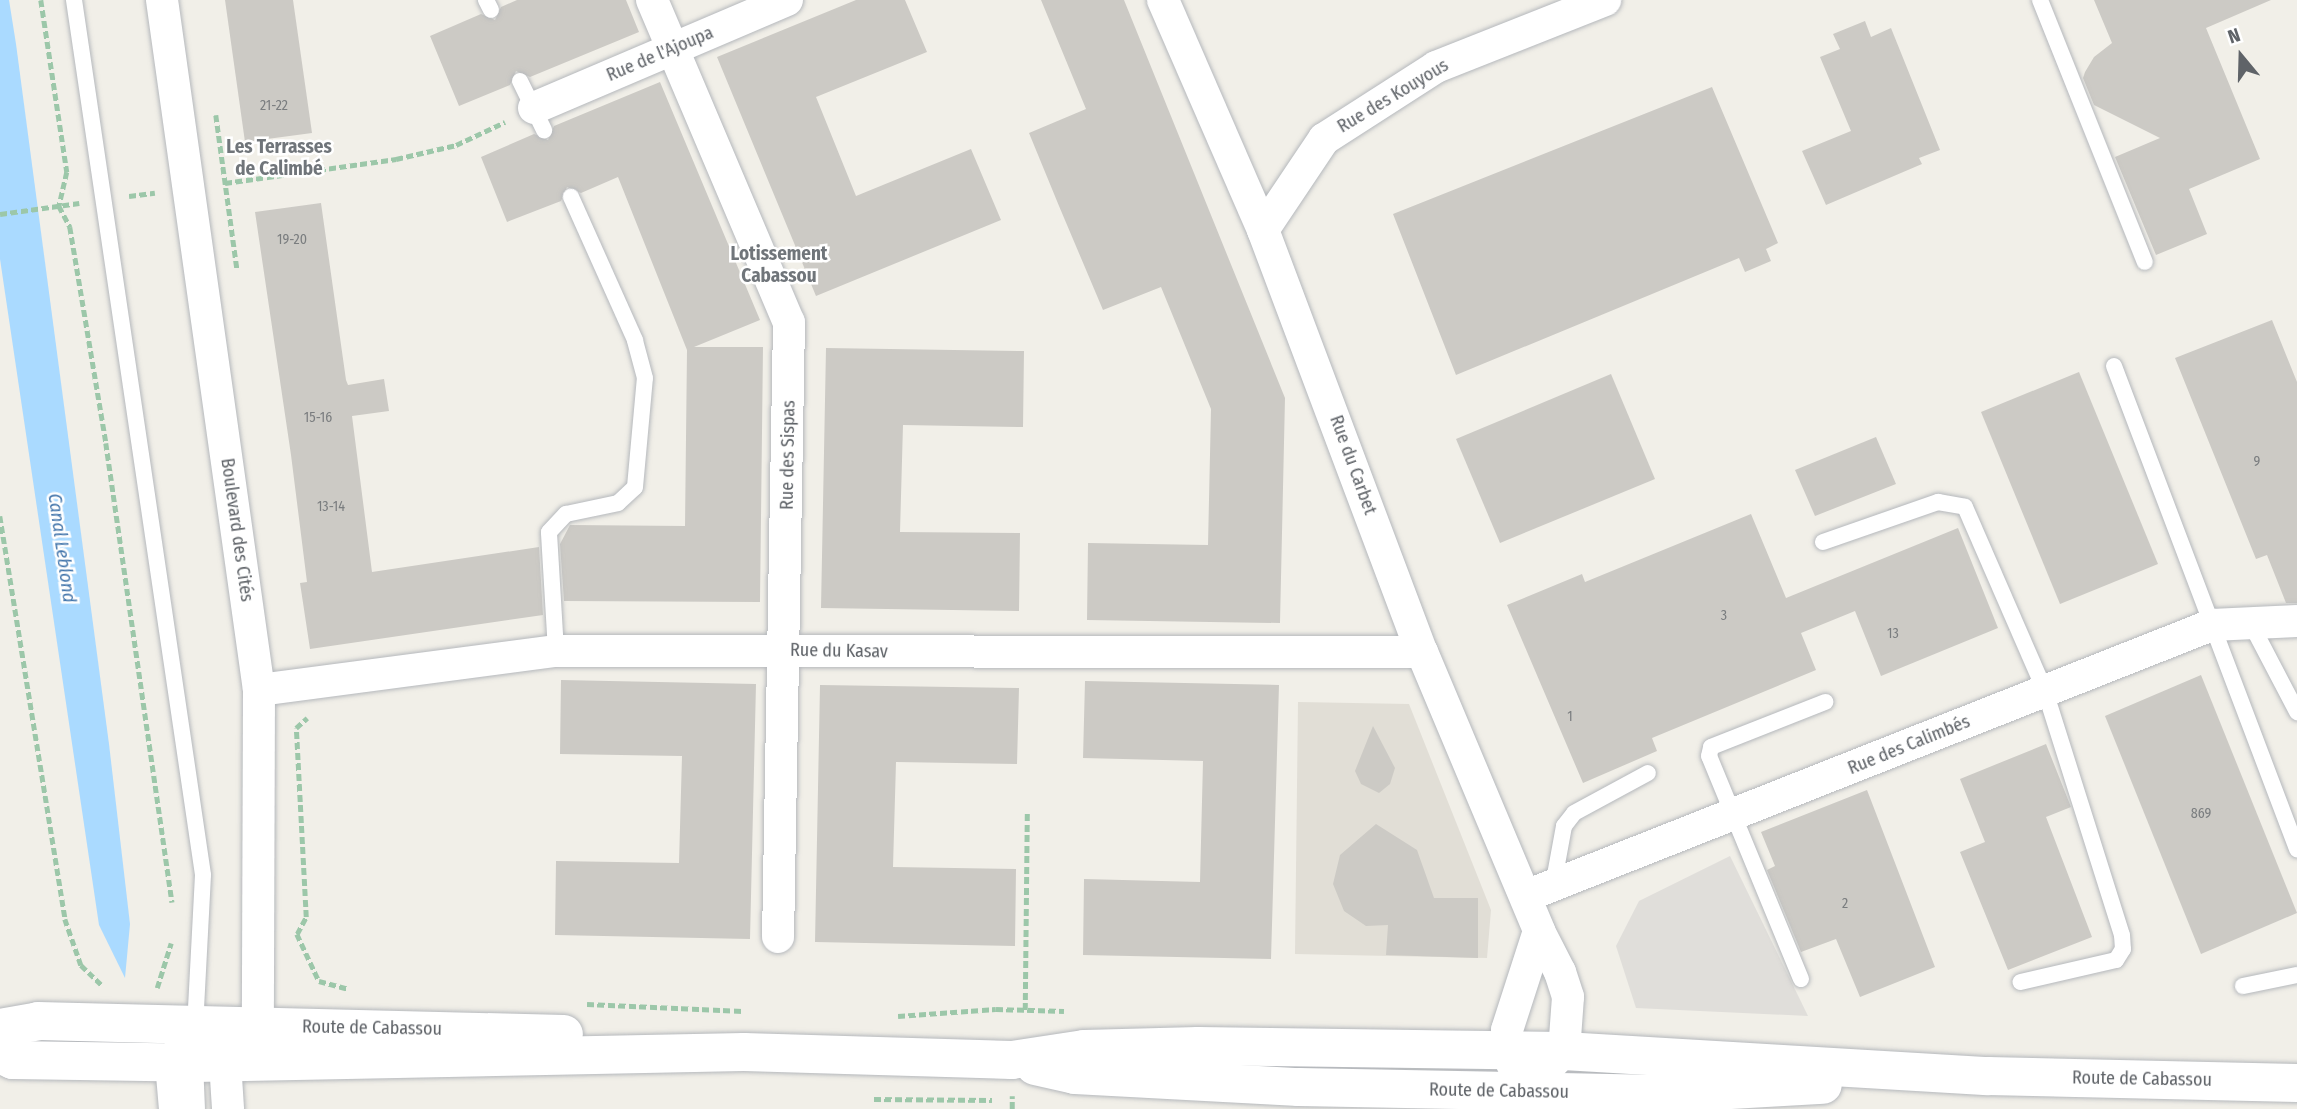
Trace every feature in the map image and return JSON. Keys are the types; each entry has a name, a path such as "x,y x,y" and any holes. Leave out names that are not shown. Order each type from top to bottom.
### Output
{"main road":[{"name":"Route de Cabassou","path":"0,1028 38,1021 584,1034 744,1052"},
{"name":"Route de Cabassou","path":"0,1054 13,1060 212,1063 744,1052 1012,1060 1084,1049 1198,1046 1564,1051 1988,1076 2297,1083"},
{"name":"Route de Cabassou","path":"1012,1060 1075,1076 1528,1100 1988,1076"}],"street":[{"name":"Boulevard des Cités","path":"162,0 259,690 259,1026 212,1063"},
{"name":"Rue des Sispas","path":"652,0 789,322 786,651 778,937"},
{"name":"Rue de l'Ajoupa","path":"533,106 788,0"},
{"name":"Rue du Carbet","path":"1163,0 1263,230 1422,652 1539,891 1539,932 1568,997 1564,1051"},
{"name":"Rue des Kouyous","path":"1263,230 1324,139 1436,67 1605,0"},
{"name":"Rue des Calimbés","path":"1539,891 2212,625 2297,621"},
{"name":"Rue du Kasav","path":"259,690 556,651 1422,652"},
{"path":"1539,932 1507,1030 1506,1051 1528,1100 1564,1051"},
{"path":"195,1024 212,1063"},
{"path":"195,1024 228,1109"},
{"path":"175,1109 212,1063"}],"lane":[{"path":"74,0 203,874 195,1024"},
{"path":"2040,0 2145,262"},
{"path":"556,651 550,533 566,514 618,503 635,487 645,378 635,340 570,197"},
{"path":"2114,366 2297,849"},
{"path":"1823,542 1938,502 1965,507 2045,691 2123,949 2116,960 2021,982"},
{"path":"2250,622 2297,712"},
{"path":"1801,979 1735,815 1712,766 1711,747 1825,702"},
{"path":"1539,891 1564,826 1574,813 1648,773"},
{"path":"2243,986 2297,975"},
{"path":"197,1109 212,1063"}],"path":[{"path":"41,0 66,172 59,206 70,227 102,416 173,883 172,907"},
{"path":"217,185 374,163 456,145 533,106"},
{"path":"124,197 159,192"},
{"path":"0,214 84,202"},
{"path":"0,516 65,919 81,965 106,989"},
{"path":"316,709 296,728 306,917 297,934 319,981 362,993"},
{"path":"1025,1010 1027,811"},
{"path":"171,932 171,944"},
{"path":"578,1004 756,1012"},
{"path":"892,1017 1025,1010 1073,1012"},
{"path":"874,1099 992,1100"}],"shaded area":[{"path":"1298,702 1409,704 1491,910 1487,958 1295,954"},
{"path":"1730,856 1808,1016 1636,1008 1616,946 1639,901"}],"water":[{"name":"Canal Leblond","path":"0,0 9,0 16,44 109,744 130,924 125,978 99,925 0,259"}],"building":[{"path":"225,0 293,0 312,133 245,142"},
{"path":"517,0 626,0 639,32 530,77 516,71 510,85 459,106 430,36 481,14 495,20 501,7"},
{"path":"856,0 905,0 927,52 816,97 856,196 971,149 1001,220 816,296 717,57"},
{"path":"1041,0 1124,0 1285,398 1280,623 1087,620 1088,543 1208,545 1211,409 1161,287 1103,310 1059,206 1029,133 1086,109"},
{"path":"2094,0 2271,0 2206,28 2260,159 2189,189 2207,234 2156,255 2115,157 2160,138 2094,105 2083,78 2094,57 2112,43"},
{"path":"1865,21 1871,37 1891,28 1940,150 1919,158 1922,164 1826,205 1802,151 1851,131 1820,57 1840,49 1833,34"},
{"path":"660,82 760,320 694,347 763,347 760,602 564,601 560,544 570,525 685,526 687,350 618,177 581,193 567,187 561,201 507,222 481,157 534,134 548,140 554,126"},
{"path":"1712,87 1778,243 1766,249 1771,261 1745,272 1739,258 1456,375 1393,214"},
{"path":"321,203 346,380 348,385 384,379 389,411 352,416 372,572 539,547 543,615 310,649 300,583 307,582 255,212"},
{"path":"2272,320 2297,382 2297,603 2286,603 2267,555 2256,559 2175,358"},
{"path":"826,348 1024,351 1023,427 903,425 900,532 1020,533 1019,611 821,608"},
{"path":"2079,372 2158,564 2060,604 1981,412"},
{"path":"1611,374 1655,479 1500,543 1456,439"},
{"path":"1876,437 1896,484 1815,516 1795,470"},
{"path":"1751,514 1786,598 1958,528 1998,628 1881,676 1855,611 1801,633 1816,670 1652,738 1657,751 1583,783 1507,605 1582,574 1585,582"},
{"path":"2201,675 2297,913 2201,954 2105,716"},
{"path":"561,680 756,684 750,939 555,935 556,861 679,863 682,756 560,754"},
{"path":"1085,681 1279,685 1271,959 1083,955 1084,879 1200,882 1203,761 1083,758"},
{"path":"820,685 1019,688 1017,764 896,762 893,867 1016,869 1015,946 815,942"},
{"path":"1373,726 1395,768 1390,784 1379,793 1361,784 1355,771"},
{"path":"2046,744 2071,807 2046,817 2092,937 2008,970 1960,852 1985,842 1960,779"},
{"path":"1867,790 1935,967 1860,997 1836,939 1801,952 1767,870 1775,866 1761,832"},
{"path":"1376,824 1417,850 1434,898 1478,898 1478,958 1386,955 1388,925 1366,926 1344,911 1333,884 1340,855"}],"district":[{"name":"Les Terrasses de Calimbé","path":"279,158"},
{"name":"Lotissement Cabassou","path":"779,265"}]}
